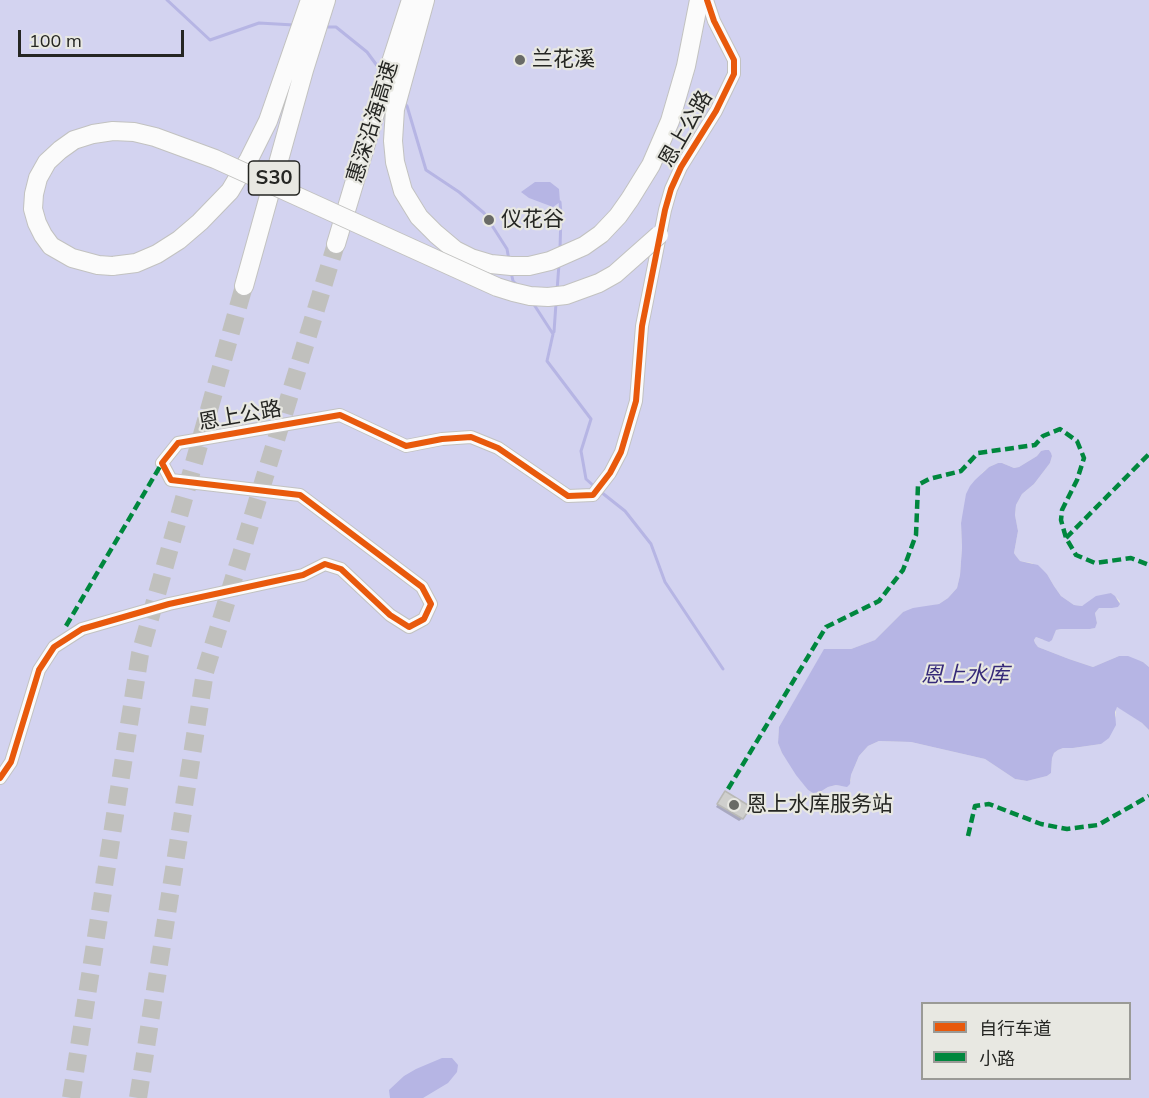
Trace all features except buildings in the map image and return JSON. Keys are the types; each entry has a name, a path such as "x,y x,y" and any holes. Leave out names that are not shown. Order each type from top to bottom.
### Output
{"highway":[{"path":"310,0 297,66 249,159 230,191 200,222 157,254 136,263 98,265 72,258 51,246 37,223 33,208 38,178 47,162 74,140 113,131 155,136 215,159 497,286 530,296 566,295 599,283 615,274 660,235"},
{"name":"S30","path":"244,286 297,66 326,0"},
{"name":"惠深沿海高速","path":"336,244 411,0"},
{"path":"424,0 395,109 393,141 395,162 403,191 419,216 455,250 490,264 511,266 529,266 550,261 584,246 601,234 630,200 651,165 670,121 701,4"}],"street":[{"name":"恩上公路","path":"0,778 11,762 39,670 54,647 82,629 169,604 303,575 325,564 341,569 390,615 409,627 424,619 431,604 422,587 300,495 171,480 162,463 178,443 340,415 406,446 471,436 498,448 568,496 593,495 610,473 621,452 636,400 642,326 664,210 671,189 681,167 716,111 734,74 734,60 714,21 701,4"}],"shaded area":[{"path":"0,0 1149,0 1149,667 1143,662 1119,656 1093,667 1038,647 1035,643 1036,637 1052,640 1056,630 1094,628 1097,623 1095,613 1099,608 1118,607 1120,601 1111,593 1082,606 1074,605 1061,596 1047,574 1032,563 1020,561 1014,553 1018,531 1016,505 1022,494 1034,484 1050,463 1052,456 1049,450 1041,451 1019,467 1014,468 998,463 982,473 961,523 960,575 957,588 948,598 939,604 903,612 875,640 851,649 824,650 779,727 778,743 782,753 808,790 813,793 836,785 842,786 851,781 851,775 859,756 868,746 879,741 911,742 985,759 1015,779 1027,781 1051,773 1052,758 1058,750 1101,744 1116,716 1116,707 1142,723 1149,730 1149,1098 0,1098"}],"water":[{"path":"535,182 550,182 559,189 560,202 553,207 529,198 521,192"},
{"name":"恩上水库","path":"1045,450 1051,453 1050,463 1034,484 1022,494 1016,505 1018,531 1014,553 1020,561 1038,565 1047,574 1061,596 1074,605 1082,606 1096,596 1111,593 1120,604 1118,607 1099,608 1095,613 1097,623 1095,628 1056,630 1049,642 1036,637 1035,643 1038,647 1093,667 1119,656 1128,656 1143,662 1149,667 1149,730 1117,707 1116,725 1109,738 1101,744 1058,750 1052,758 1051,773 1027,781 1015,779 985,759 911,742 879,741 868,746 859,756 847,787 836,785 813,793 808,790 782,753 778,743 779,727 824,649 851,649 875,640 903,612 939,604 948,598 957,588 960,575 961,523 966,494 970,486 989,467 1002,463 1014,468 1019,467"},
{"path":"442,1058 452,1058 458,1065 457,1072 448,1083 423,1098 390,1098 389,1090 404,1076"}],"waterway":[{"path":"167,0 210,40 259,23 294,25"},
{"path":"325,27 336,27 367,52 381,71"},
{"path":"404,103 407,106 426,170 459,192 484,213 507,249 509,260"},
{"path":"560,202 560,249"},
{"path":"557,291 559,264"},
{"path":"511,272 513,281 517,285"},
{"path":"533,303 553,334 547,361 591,419 581,451 586,479 596,488"},
{"path":"554,332 556,303"},
{"path":"601,492 625,511 651,544 665,582 723,669"}],"tunnel":[{"path":"138,1098 205,672 336,244"},
{"path":"71,1098 140,654 244,286"}],"marked path":[{"path":"728,789 826,627 879,601 903,570 916,535 918,485 929,479 961,471 978,453 1035,445 1043,436 1060,429 1077,441 1084,458 1077,480 1062,510 1061,520 1066,538 1076,555 1095,563 1131,558 1149,565"},
{"path":"1066,538 1149,454"},
{"path":"66,626 162,463"},
{"path":"968,836 975,806 989,804 1041,824 1067,829 1098,825 1149,796"}],"cycle path":[{"path":"0,778 11,762 39,670 54,647 82,629 169,604 303,575 325,564 341,569 390,615 409,627 424,619 431,604 422,587 300,495 171,480 162,463 178,443 340,415 406,446 442,439 471,437 498,448 568,496 593,495 610,473 621,452 636,401 642,326 671,189 681,167 716,111 734,74 734,60 714,21 707,0"}],"place":[{"name":"兰花溪","path":"520,60"},
{"name":"仪花谷","path":"489,220"},
{"name":"恩上水库服务站","path":"734,805"}]}
